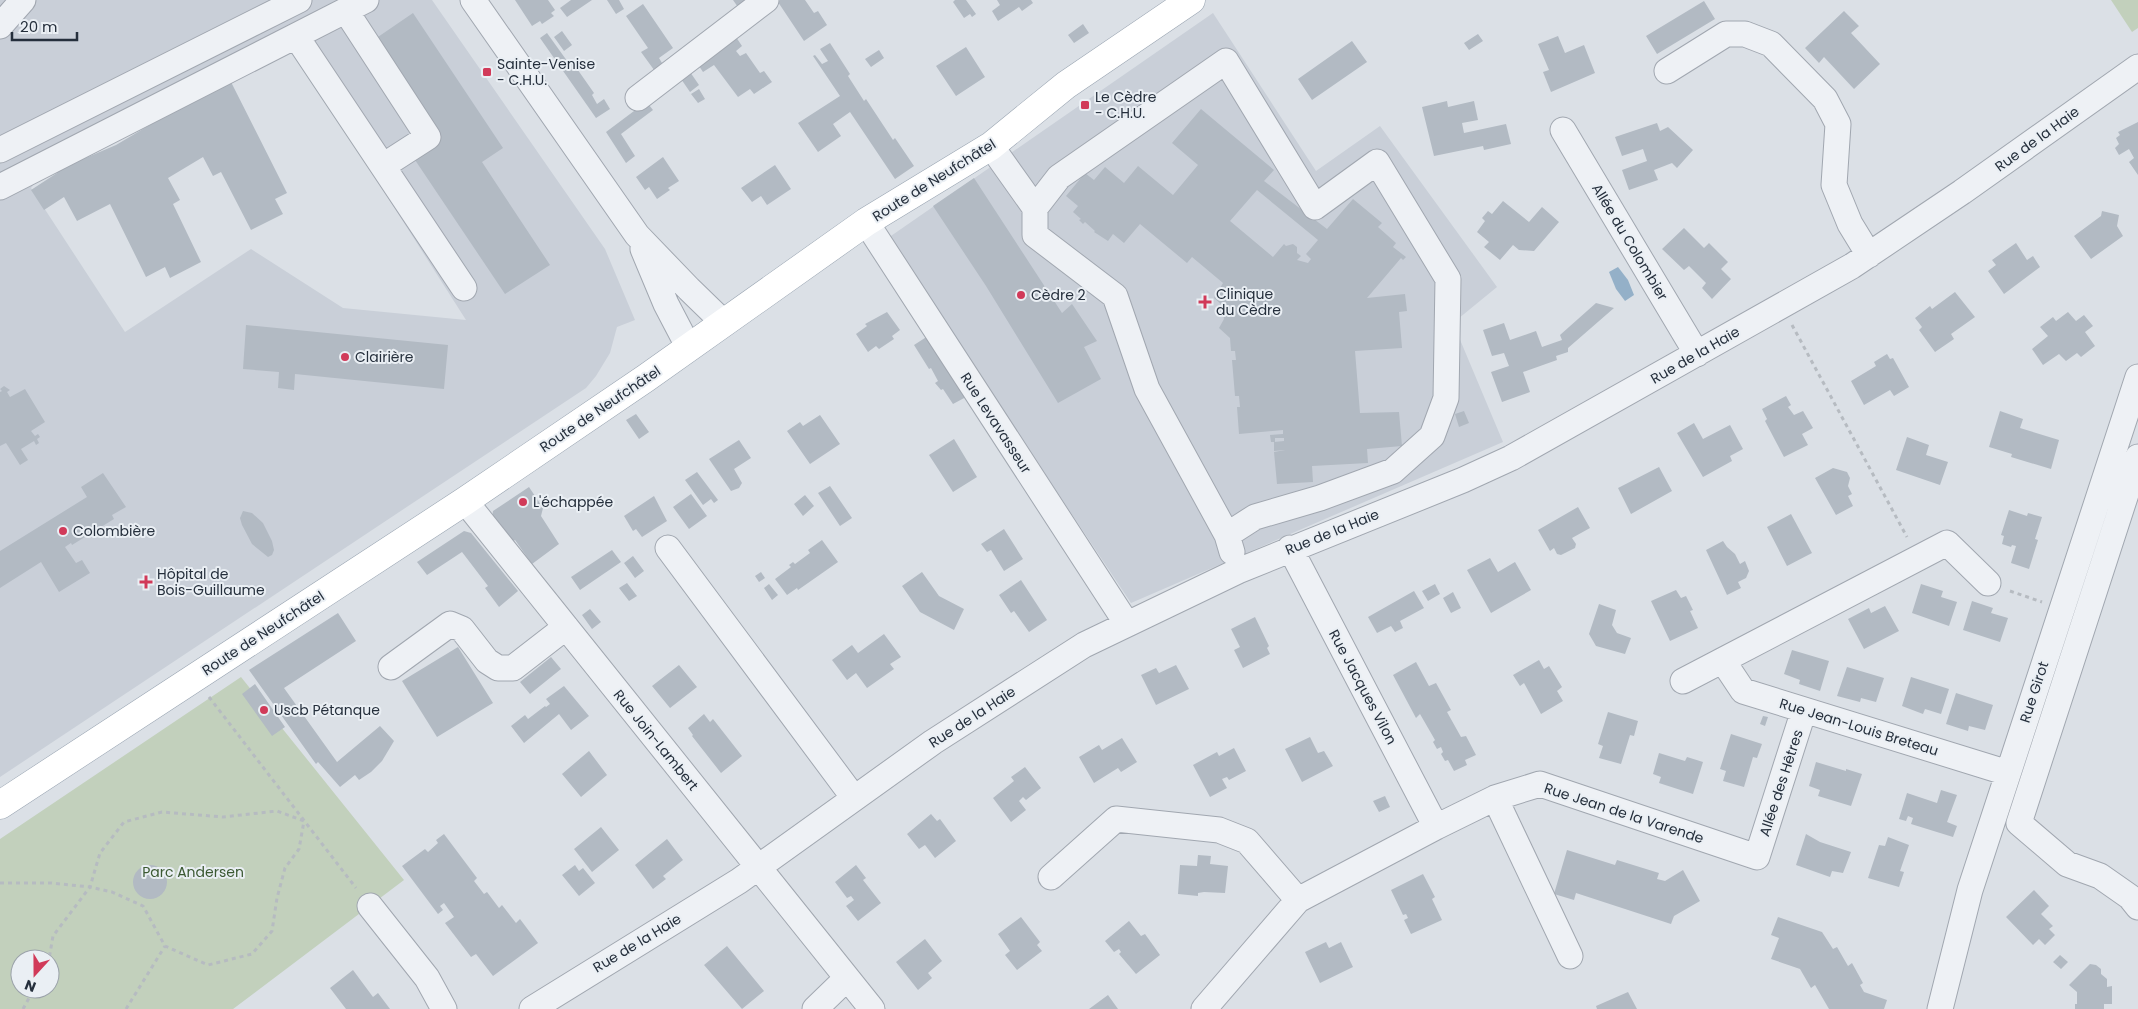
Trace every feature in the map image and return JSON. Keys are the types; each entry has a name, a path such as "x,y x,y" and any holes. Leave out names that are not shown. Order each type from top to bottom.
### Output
{"main road":[{"name":"Route de Neufchâtel","path":"0,805 465,501 689,348 866,222 991,146 1066,85 1191,0"}],"street":[{"path":"0,26 23,0"},
{"path":"0,150 299,0"},
{"path":"473,0 637,235 688,290 724,323"},
{"path":"638,98 766,0"},
{"path":"0,187 356,5 381,75 428,137 383,166"},
{"path":"1667,71 1726,34 1745,34 1771,44 1826,99 1838,124 1834,186 1850,224 1869,255"},
{"path":"296,36 345,99 383,166 464,288"},
{"path":"1035,208 1059,177 1226,61 1315,207 1377,162 1448,279 1446,398 1432,436 1393,471 1320,498 1255,517 1227,535"},
{"name":"Rue de la Haie","path":"532,1009 739,881 933,742 1084,645 1290,548 1463,480 1511,458 1869,255 1962,192 2138,67"},
{"name":"Allée du Colombier","path":"1563,130 1697,354"},
{"path":"991,146 1035,208 1035,235 1115,296 1147,389 1227,535 1238,571"},
{"name":"Rue Levavasseur","path":"866,222 1127,624"},
{"path":"637,235 666,304 689,348"},
{"name":"Rue Girot","path":"1940,1009 1970,890 2138,377"},
{"path":"2138,457 2019,823 2067,864 2100,876 2130,897 2138,907"},
{"name":"Rue Join-Lambert","path":"465,501 872,1009"},
{"path":"1683,681 1723,662 1947,543 1988,583"},
{"path":"668,548 854,798"},
{"name":"Rue Jacques Vilon","path":"1290,548 1436,827"},
{"path":"390,667 450,624 462,629 487,661 498,668 513,668 566,627"},
{"name":"Rue Jean-Louis Breteau","path":"1723,662 1743,691 2008,773"},
{"name":"Allée des Hêtres","path":"1758,857 1804,710"},
{"name":"Rue Jean de la Varende","path":"1298,900 1495,798 1540,784 1758,857"},
{"path":"1495,798 1570,956"},
{"path":"1051,877 1116,819 1218,830 1247,841 1298,900 1204,1009"},
{"path":"370,906 427,978 444,1009"},
{"path":"815,1009 848,978"}],"path":[{"path":"1781,305 1918,558"},
{"path":"1988,583 2061,609"},
{"path":"194,678 370,906"},
{"path":"50,949 53,936 90,887 100,853 124,822 162,812 222,817 277,810 304,821"},
{"path":"0,883 51,883 90,887 112,892 143,906 165,946 208,965 252,954 272,931 277,898 286,868 299,849 304,821"},
{"path":"126,1009 165,946"}],"shaded area":[{"name":"Hôpital de Bois-Guillaume","path":"0,0 432,0 605,249 635,320 617,327 610,353 586,388 0,777","holes":["293,49 466,320 343,308 251,249 125,332 31,188 34,184 55,171"]},
{"name":"Clinique du Cèdre","path":"1213,13 1316,171 1380,126 1497,287 1453,323 1503,442 1131,603 888,238"}],"green space":[{"path":"2111,0 2138,0 2138,28 2132,32"},
{"name":"Parc Andersen","path":"241,677 404,880 233,1009 0,1009 0,839"}],"water":[{"path":"1618,267 1628,280 1634,295 1625,301 1616,289 1609,272"}],"building":[{"path":"515,0 548,0 555,10 551,13 554,16 542,24 540,21 532,26"},
{"path":"571,0 592,0 567,17 560,8"},
{"path":"607,0 619,0 624,9 616,14"},
{"path":"733,0 746,0 740,10"},
{"path":"780,0 805,0 814,13 818,11 827,25 804,41 778,2"},
{"path":"955,0 966,0 976,14 972,17 970,14 964,18 953,2"},
{"path":"997,0 1031,0 1033,3 1022,11 1019,7 998,21 992,11 1000,5"},
{"path":"1704,1 1715,19 1657,54 1646,36"},
{"path":"643,4 673,48 659,58 665,68 657,74 641,52 648,48 626,16"},
{"path":"1844,11 1859,26 1851,33 1880,64 1854,89 1824,57 1819,63 1805,48"},
{"path":"413,13 503,148 482,162 550,265 505,294 413,157 441,139 375,39"},
{"path":"1083,24 1089,33 1074,43 1068,35"},
{"path":"562,31 572,45 564,51 554,37"},
{"path":"547,33 570,65 573,63 594,93 592,95 597,104 604,99 610,109 596,118 540,38"},
{"path":"734,34 742,46 736,51 740,56 746,53 760,73 764,71 772,82 754,94 750,89 738,97 714,65 703,72 697,63"},
{"path":"1478,34 1483,41 1469,50 1464,43"},
{"path":"1558,36 1565,53 1584,45 1595,73 1551,92 1543,72 1549,70 1538,44"},
{"path":"1352,41 1367,62 1312,100 1298,79"},
{"path":"830,43 850,74 848,76 864,101 866,99 893,140 895,138 914,166 895,179 850,112 833,124 841,136 818,152 798,123 840,96 813,56 815,55 822,64 828,61 820,49"},
{"path":"966,47 985,77 956,96 936,66"},
{"path":"879,50 884,58 871,67 865,59"},
{"path":"688,69 699,85 690,92 679,76"},
{"path":"231,82 287,193 275,199 283,214 251,230 221,172 213,176 203,157 168,178 180,200 173,204 201,262 170,278 165,267 146,277 110,204 77,221 64,197 44,210 31,190 57,173 55,171 116,145 170,113"},
{"path":"699,89 705,99 698,103 691,94"},
{"path":"650,99 649,105 653,110 621,134 635,156 626,163 606,132"},
{"path":"1447,101 1448,107 1474,101 1478,120 1462,123 1464,133 1506,124 1511,144 1484,150 1483,146 1434,156 1422,107"},
{"path":"1201,109 1274,170 1264,181 1327,229 1353,199 1382,223 1378,227 1396,243 1393,247 1406,257 1403,260 1401,258 1367,298 1405,294 1407,311 1399,312 1402,348 1355,351 1360,413 1399,412 1402,446 1367,449 1368,463 1312,466 1313,482 1277,484 1274,452 1285,450 1274,451 1274,442 1271,442 1270,435 1283,434 1283,430 1239,434 1237,407 1240,407 1239,396 1235,396 1232,360 1236,360 1235,351 1231,351 1230,338 1219,328 1224,319 1222,305 1214,298 1223,283 1192,257 1187,263 1140,224 1124,243 1113,234 1108,241 1094,232 1085,222 1083,224 1079,220 1081,219 1073,212 1078,206 1066,196 1085,173 1094,180 1105,167 1124,183 1138,166 1173,195 1198,165 1172,143","holes":["1257,190 1318,240 1306,254 1311,259 1308,263 1297,260 1301,256 1297,253 1297,247 1293,244 1286,246 1284,244 1273,257 1230,221","1275,438 1284,438 1284,441 1275,442"]},
{"path":"2138,122 2138,175 2129,162 2134,158 2129,149 2119,155 2115,148 2119,144 2116,138 2120,135 2118,132"},
{"path":"1657,123 1660,131 1668,127 1693,150 1677,168 1672,163 1654,170 1658,180 1629,190 1622,170 1647,161 1643,149 1622,156 1615,137"},
{"path":"663,157 679,181 668,188 670,190 657,199 649,187 645,190 636,177"},
{"path":"775,165 791,189 767,205 761,196 752,202 741,188"},
{"name":"Cèdre 2","path":"974,178 1062,313 1072,304 1097,341 1084,347 1101,379 1058,403 986,286 933,206"},
{"path":"1503,201 1529,222 1542,207 1559,222 1534,251 1519,250 1513,245 1500,260 1484,247 1489,242 1477,232 1485,221 1482,218 1488,211 1492,214"},
{"path":"2102,211 2119,215 2117,226 2123,236 2091,259 2074,236 2101,216"},
{"path":"1684,228 1704,248 1709,243 1728,262 1721,269 1731,279 1712,299 1702,288 1706,283 1689,266 1684,270 1662,249"},
{"path":"2016,243 2027,260 2033,256 2040,267 2004,294 1988,271 1996,265 1992,260"},
{"path":"1955,292 1975,317 1951,334 1954,339 1935,352 1919,330 1922,327 1915,318 1930,306 1932,309"},
{"path":"1596,303 1614,308 1568,348 1568,352 1556,356 1557,360 1523,372 1530,392 1502,402 1491,372 1509,366 1504,353 1492,356 1483,330 1504,323 1510,340 1536,331 1542,347 1562,340 1560,335"},
{"path":"887,312 900,330 892,336 894,339 879,349 876,346 868,352 856,334 867,326 865,324"},
{"path":"2068,312 2076,321 2084,315 2093,326 2085,332 2095,346 2081,357 2077,353 2066,361 2059,354 2043,365 2032,349 2048,336 2040,327 2053,317 2056,321"},
{"name":"Clairière","path":"246,325 448,345 444,389 295,374 294,390 278,388 279,372 243,369"},
{"path":"928,336 966,397 953,404 943,389 941,390 935,383 938,381 931,368 929,369 914,345"},
{"path":"1887,354 1890,359 1893,358 1909,387 1894,396 1890,390 1864,405 1851,381 1876,366 1874,362"},
{"path":"4,386 10,390 7,392 10,397 25,389 45,422 31,431 35,436 38,434 40,437 37,439 39,443 36,445 34,441 21,449 28,460 20,465 6,443 0,446 0,392 2,391 0,389"},
{"path":"1786,396 1791,405 1788,407 1794,415 1803,411 1813,428 1802,434 1808,445 1784,457 1765,421 1767,419 1762,409"},
{"path":"1464,411 1469,423 1459,427 1455,414"},
{"path":"2000,411 2023,419 2020,428 2059,440 2051,469 2011,457 2012,454 1989,447"},
{"path":"636,414 649,432 639,439 626,420"},
{"path":"820,415 840,444 810,464 787,431 800,422 803,426"},
{"path":"1694,423 1703,439 1730,425 1743,449 1730,456 1732,461 1703,477 1677,433"},
{"path":"1907,437 1929,445 1926,455 1948,462 1940,485 1896,470"},
{"path":"954,439 977,477 953,492 929,455"},
{"path":"739,440 751,458 734,469 742,483 739,488 731,491 709,459"},
{"path":"1659,467 1672,491 1631,514 1618,488"},
{"path":"1833,468 1847,472 1850,478 1848,486 1852,494 1848,496 1853,506 1836,515 1815,478"},
{"path":"697,472 718,500 714,503 711,499 703,505 685,480"},
{"name":"Colombière","path":"103,473 126,507 112,515 114,519 72,545 71,543 65,547 76,563 82,560 90,573 59,592 41,562 0,588 0,551 87,497 81,487"},
{"path":"830,486 852,518 840,526 818,493"},
{"path":"529,487 543,508 541,516 559,544 532,564 515,540 512,542 492,518 493,511"},
{"path":"691,494 707,516 689,529 673,507"},
{"path":"805,495 814,506 803,516 794,504"},
{"path":"654,496 667,521 642,537 636,529 633,531 624,516"},
{"path":"1578,507 1590,528 1572,538 1576,544 1575,548 1561,555 1557,554 1554,548 1550,551 1538,530"},
{"path":"2009,510 2027,516 2028,513 2042,517 2035,539 2038,540 2029,569 2011,563 2016,546 2012,545 2011,547 2002,544 2004,536 2001,535"},
{"path":"243,511 252,513 263,523 272,541 274,550 272,555 268,557 252,544 240,518"},
{"path":"1791,514 1812,553 1787,566 1767,527"},
{"path":"1004,529 1023,559 1004,571 991,550 987,552 981,544"},
{"path":"464,531 471,533 518,591 499,607 485,588 488,586 462,552 427,575 417,562"},
{"path":"822,540 838,562 798,590 797,588 787,595 775,579 791,567 789,565 793,562 795,564 810,553 808,550"},
{"path":"1723,541 1735,554 1740,564 1745,561 1749,571 1746,578 1738,582 1741,588 1727,595 1706,550"},
{"path":"612,550 621,562 580,590 571,577"},
{"path":"633,556 644,571 635,578 624,563"},
{"path":"1490,558 1498,572 1515,562 1531,590 1491,613 1467,570"},
{"path":"761,572 765,578 759,582 755,576"},
{"path":"922,572 939,596 964,609 954,630 920,612 902,586"},
{"path":"1021,580 1047,620 1029,632 1014,611 1011,613 999,595"},
{"path":"627,583 637,596 629,601 619,588"},
{"path":"769,584 778,595 772,600 764,588"},
{"path":"1435,584 1440,594 1428,601 1422,591"},
{"path":"1921,584 1943,591 1941,597 1957,602 1949,626 1912,613"},
{"path":"1676,590 1681,598 1686,596 1693,610 1690,611 1698,628 1670,641 1651,601"},
{"path":"1414,591 1424,608 1400,621 1403,628 1395,632 1391,626 1377,633 1368,617"},
{"path":"1453,592 1461,608 1451,613 1443,598"},
{"path":"1972,601 1993,608 1991,613 2008,618 2000,642 1963,630"},
{"path":"1599,604 1616,610 1612,625 1617,633 1631,638 1625,654 1596,646 1589,634"},
{"path":"1885,606 1899,631 1864,649 1848,619 1869,608 1871,613"},
{"path":"590,609 601,622 592,629 582,615"},
{"path":"338,613 356,641 284,688 337,762 380,726 394,741 382,761 371,772 359,780 355,775 340,787 318,762 316,764 249,670"},
{"path":"1255,617 1269,646 1267,648 1270,654 1243,668 1234,650 1240,647 1231,629"},
{"path":"884,634 901,657 890,664 894,669 867,688 856,673 847,680 832,660 852,645 858,653"},
{"path":"458,647 493,703 437,737 402,681"},
{"path":"1792,650 1829,661 1820,691 1799,684 1800,680 1784,674"},
{"path":"551,657 561,669 530,694 520,682"},
{"path":"1539,660 1544,669 1549,666 1562,687 1557,691 1563,701 1541,714 1524,683 1520,686 1513,675"},
{"path":"1416,662 1429,686 1436,683 1451,710 1447,712 1461,737 1466,736 1476,755 1465,760 1467,765 1454,771 1448,760 1445,761 1441,754 1443,752 1441,747 1437,749 1433,742 1435,740 1420,714 1416,718 1393,675"},
{"path":"679,665 697,687 670,708 652,686"},
{"path":"1176,665 1189,689 1156,705 1141,675 1156,668 1159,673"},
{"path":"1847,667 1884,678 1876,702 1861,698 1860,702 1837,696"},
{"path":"1911,677 1949,689 1941,714 1925,709 1923,714 1902,706"},
{"name":"Uscb Pétanque","path":"255,684 285,727 272,736 242,694"},
{"path":"564,686 589,716 571,730 559,714 524,743 511,726 525,715 528,719 550,704 546,699"},
{"path":"1956,693 1993,705 1985,730 1969,726 1968,731 1946,724"},
{"path":"1608,712 1638,721 1634,736 1630,735 1621,764 1599,758 1603,746 1598,744"},
{"path":"704,714 710,722 713,719 742,756 721,773 692,736 688,728"},
{"path":"1763,716 1768,717 1765,726 1760,724"},
{"path":"1731,734 1762,744 1757,758 1753,757 1744,787 1723,781 1726,771 1720,769"},
{"path":"1310,737 1318,753 1324,751 1333,766 1302,782 1285,749"},
{"path":"1122,738 1137,762 1121,772 1118,768 1094,783 1079,757 1099,745 1102,750"},
{"path":"1234,748 1246,771 1229,780 1227,777 1222,779 1227,788 1210,797 1193,765 1217,752 1219,756"},
{"path":"589,751 607,775 581,797 562,774"},
{"path":"1659,753 1685,761 1687,757 1703,762 1693,794 1659,783 1661,777 1653,774"},
{"path":"1816,762 1862,774 1851,806 1818,796 1820,790 1809,786"},
{"path":"1025,767 1041,788 1026,800 1023,797 1019,801 1026,810 1011,822 993,798 1014,781 1011,777"},
{"path":"1941,790 1957,795 1947,822 1957,826 1953,837 1911,824 1913,818 1908,816 1906,821 1899,819 1907,793 1937,803"},
{"path":"1385,796 1390,807 1379,812 1373,801"},
{"path":"931,814 937,821 940,819 956,841 935,858 925,845 919,849 907,834"},
{"path":"601,827 619,850 592,872 574,849"},
{"path":"444,834 477,878 474,881 484,894 487,892 499,908 502,905 516,923 520,919 538,943 493,976 476,954 471,957 445,923 454,917 444,903 440,906 443,910 438,914 402,866 425,849 428,852 438,843 436,840"},
{"path":"1806,834 1820,842 1851,852 1843,873 1832,871 1830,877 1796,865"},
{"path":"1888,837 1909,845 1900,871 1904,872 1899,887 1868,878 1879,845 1885,846"},
{"path":"667,839 683,860 663,876 666,879 653,889 635,865"},
{"path":"1567,850 1615,865 1617,860 1659,873 1657,879 1665,881 1683,870 1700,901 1674,916 1671,924 1576,893 1574,900 1554,894"},
{"path":"1198,855 1211,856 1210,864 1228,866 1225,893 1204,892 1198,893 1198,896 1178,894 1180,865 1197,866"},
{"path":"150,865 157,866 162,870 166,875 166,889 162,894 157,898 150,899 143,898 138,894 134,889 133,882 134,875 138,870 143,866"},
{"path":"575,865 579,871 583,868 595,883 579,896 562,875"},
{"path":"856,865 866,878 863,880 881,903 858,921 846,906 854,900 851,896 847,898 835,882"},
{"path":"1423,874 1435,897 1432,899 1442,920 1411,934 1404,920 1408,918 1406,914 1403,915 1391,890"},
{"path":"2034,890 2049,906 2041,914 2053,926 2049,929 2055,935 2045,945 2039,939 2033,945 2006,917"},
{"path":"1021,917 1040,942 1037,945 1042,951 1017,970 1005,955 1010,951 998,934"},
{"path":"1778,917 1822,932 1833,949 1837,947 1848,966 1852,963 1863,983 1860,985 1864,992 1887,1000 1884,1009 1829,1009 1815,985 1811,988 1800,969 1771,959 1779,938 1771,935"},
{"path":"1129,921 1141,936 1145,934 1160,955 1136,974 1119,954 1121,952 1119,949 1114,952 1105,941"},
{"path":"925,939 942,961 928,973 932,978 918,990 896,962"},
{"path":"1326,942 1329,948 1341,942 1353,967 1320,983 1305,952"},
{"path":"727,946 764,991 742,1009 704,965"},
{"path":"2060,955 2068,962 2061,969 2053,962"},
{"path":"2090,964 2096,965 2101,969 2101,974 2107,979 2107,987 2112,986 2112,1004 2104,1004 2104,1009 2075,1009 2077,992 2069,985"},
{"path":"353,970 373,997 378,993 390,1009 346,1009 330,988"},
{"path":"1628,992 1637,1009 1597,1009 1596,1006"},
{"path":"1108,995 1118,1009 1089,1009"}],"place":[{"name":"Sainte-Venise - C.H.U.","path":"487,72"},
{"name":"Le Cèdre - C.H.U.","path":"1085,105"},
{"name":"Cèdre 2","path":"1021,295"},
{"name":"Clinique du Cèdre","path":"1205,302"},
{"name":"Clairière","path":"345,357"},
{"name":"L'échappée","path":"523,502"},
{"name":"Colombière","path":"63,531"},
{"name":"Hôpital de Bois-Guillaume","path":"146,582"},
{"name":"Uscb Pétanque","path":"264,710"}]}
